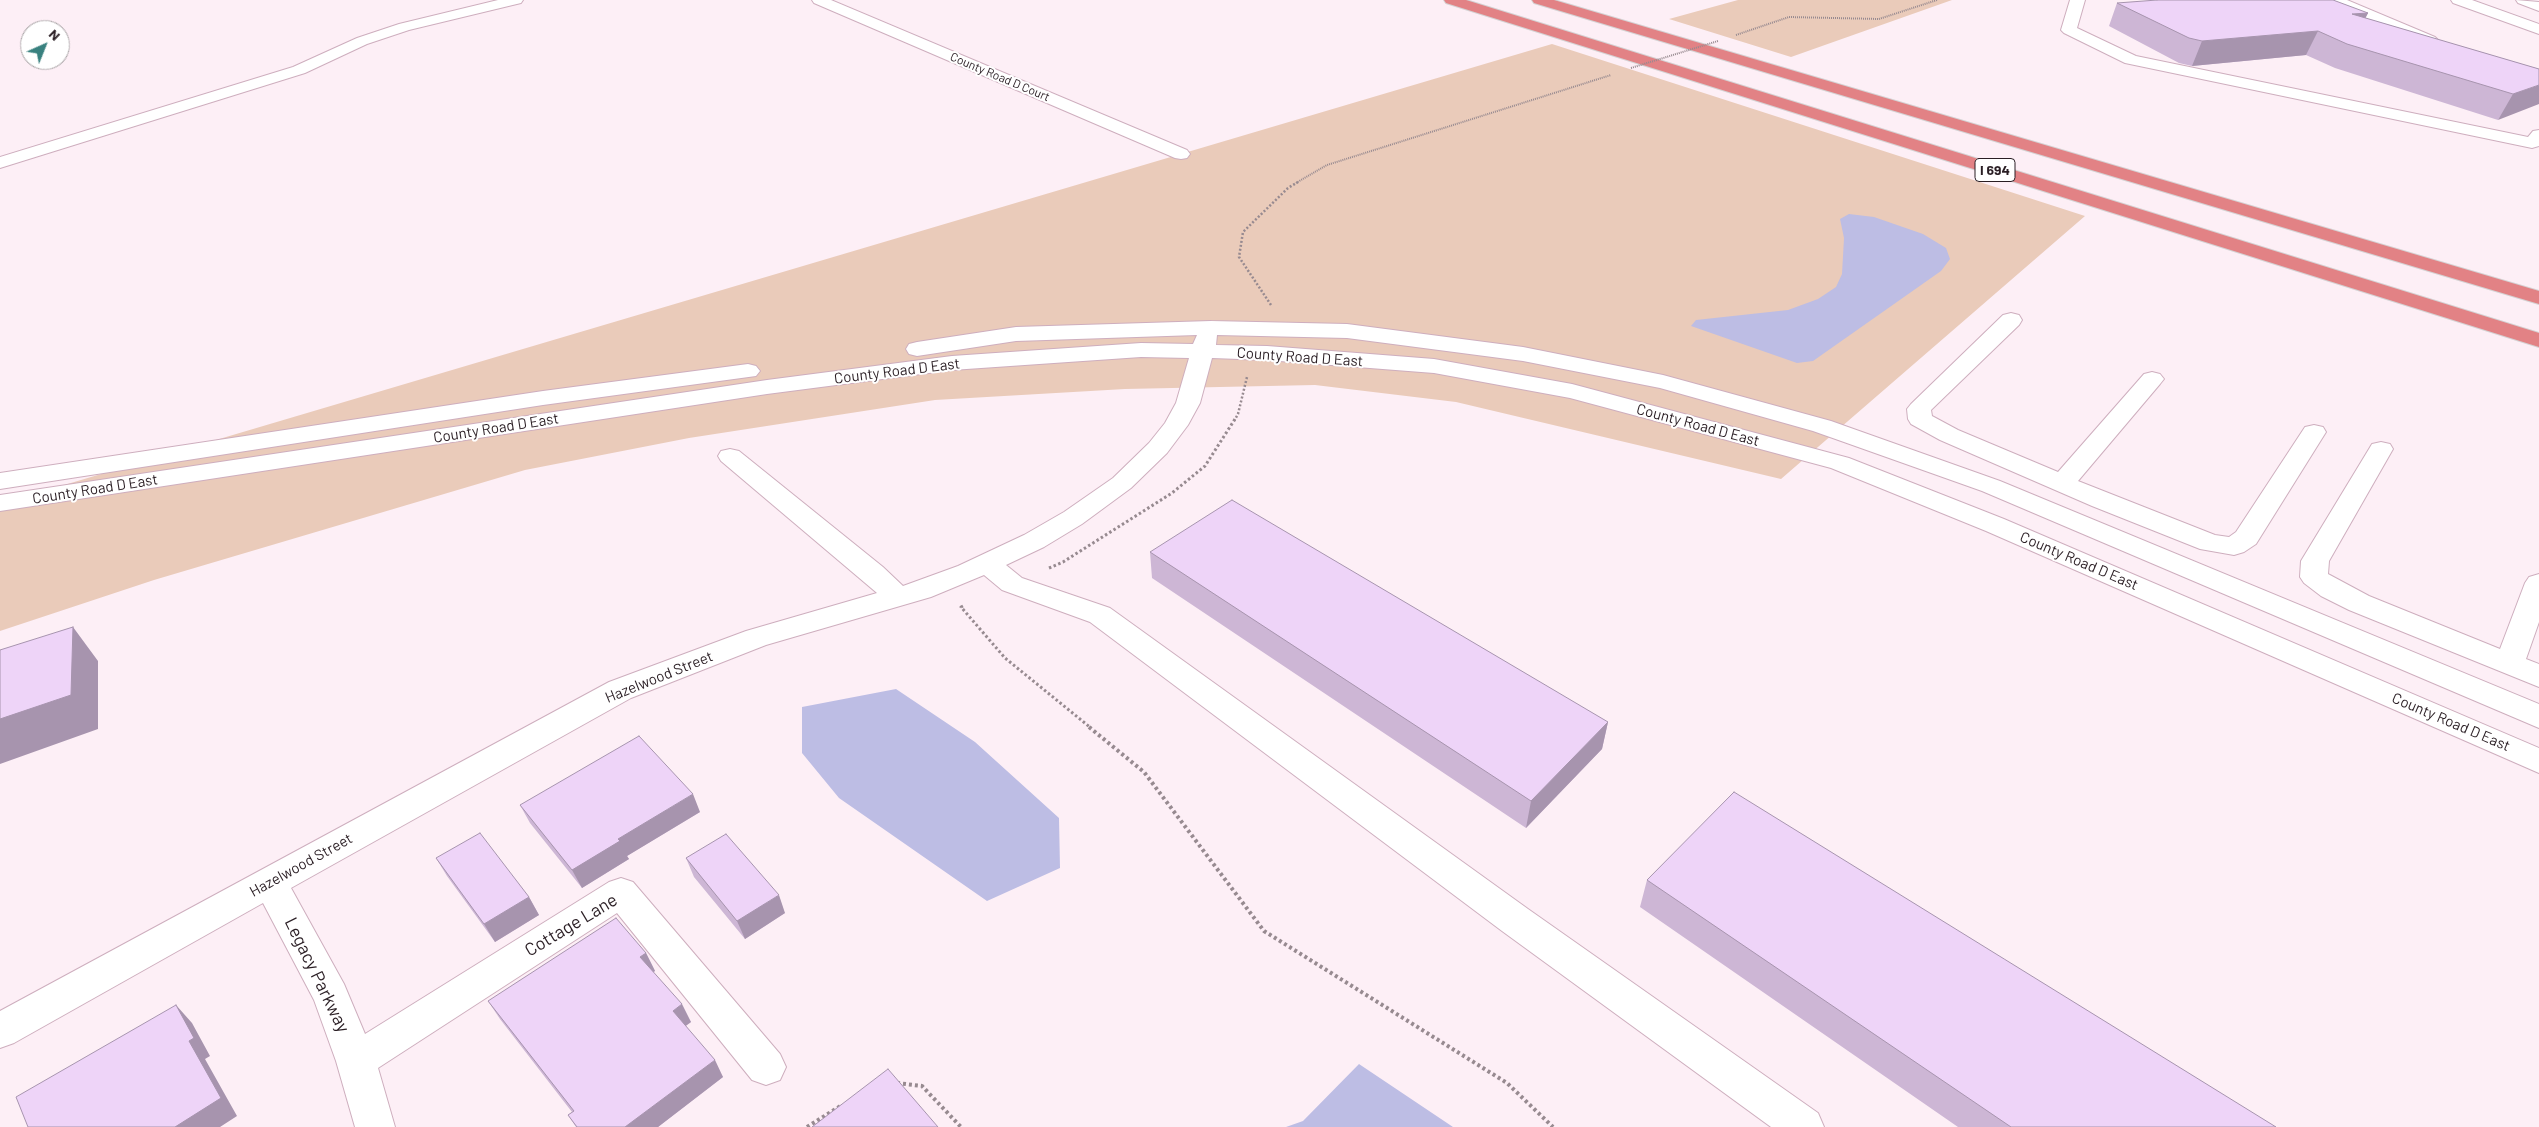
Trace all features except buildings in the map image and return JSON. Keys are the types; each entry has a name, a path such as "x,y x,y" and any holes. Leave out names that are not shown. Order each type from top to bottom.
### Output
{"highway":[{"name":"I 694","path":"1451,0 2539,340"},
{"name":"I 694","path":"1539,0 2539,298"},
{"path":"1554,0 1644,32"}],"street":[{"path":"0,163 282,76 362,41 404,27 516,0"},
{"name":"County Road D Court","path":"819,0 1181,154"},
{"path":"2078,0 2076,1 2069,30 2131,60 2532,143 2539,135"},
{"path":"2335,0 2413,34 2449,46"},
{"path":"2458,0 2539,29"},
{"path":"2523,0 2539,6"},
{"path":"2011,320 1919,409 1920,419 1949,435 2063,484 2210,543 2234,546 2246,538 2314,432"},
{"name":"County Road D East","path":"0,481 544,398 911,350 1016,334 1206,339 1348,331 1523,354 1663,382 1822,426 1991,486 2539,717"},
{"name":"County Road D East","path":"0,503 767,387 952,363 1141,350 1206,339 1267,353 1434,366 1572,391 1840,464 2061,553 2538,757"},
{"name":"Hazelwood Street","path":"0,1031 620,690 756,638 921,590 999,574 1034,541 1073,518 1122,483 1158,448 1176,425 1188,403 1206,339"},
{"path":"2063,484 2152,379"},
{"path":"2381,448 2315,561 2314,577 2331,589 2359,603 2539,676"},
{"path":"730,456 873,573 898,597"},
{"path":"2061,553 2102,500"},
{"path":"999,574 1100,615 1515,920 1804,1127"},
{"path":"2509,664 2539,583"},
{"name":"Legacy Parkway","path":"270,882 331,996 356,1061 375,1127"},
{"name":"Cottage Lane","path":"356,1061 621,892 766,1067"}],"path":[{"path":"1736,35 1788,17 1879,19 1937,0"},
{"path":"1631,68 1718,41"},
{"path":"1327,165 1612,74"},
{"path":"1249,370 1238,414 1205,466 1172,493 1063,562 999,574 961,607 1005,658 1144,772 1264,931 1507,1083 1552,1127"},
{"path":"889,1083 922,1086 961,1127"},
{"path":"807,1127 849,1101"}],"shaded area":[{"path":"1738,0 1952,0 1791,57 1669,19"},
{"path":"1552,44 2085,216 1781,479 1456,402 1315,385 1125,389 935,400 689,438 525,470 154,580 0,631 0,504"}],"water":[{"path":"1849,214 1874,217 1923,234 1946,248 1950,259 1941,271 1813,361 1797,363 1691,326 1696,320 1788,310 1818,299 1836,287 1842,274 1844,238 1840,219"},
{"path":"896,689 975,742 1059,818 1060,868 987,901 839,798 802,753 802,707"},
{"path":"1359,1064 1453,1127 1286,1127 1303,1121"}]}
